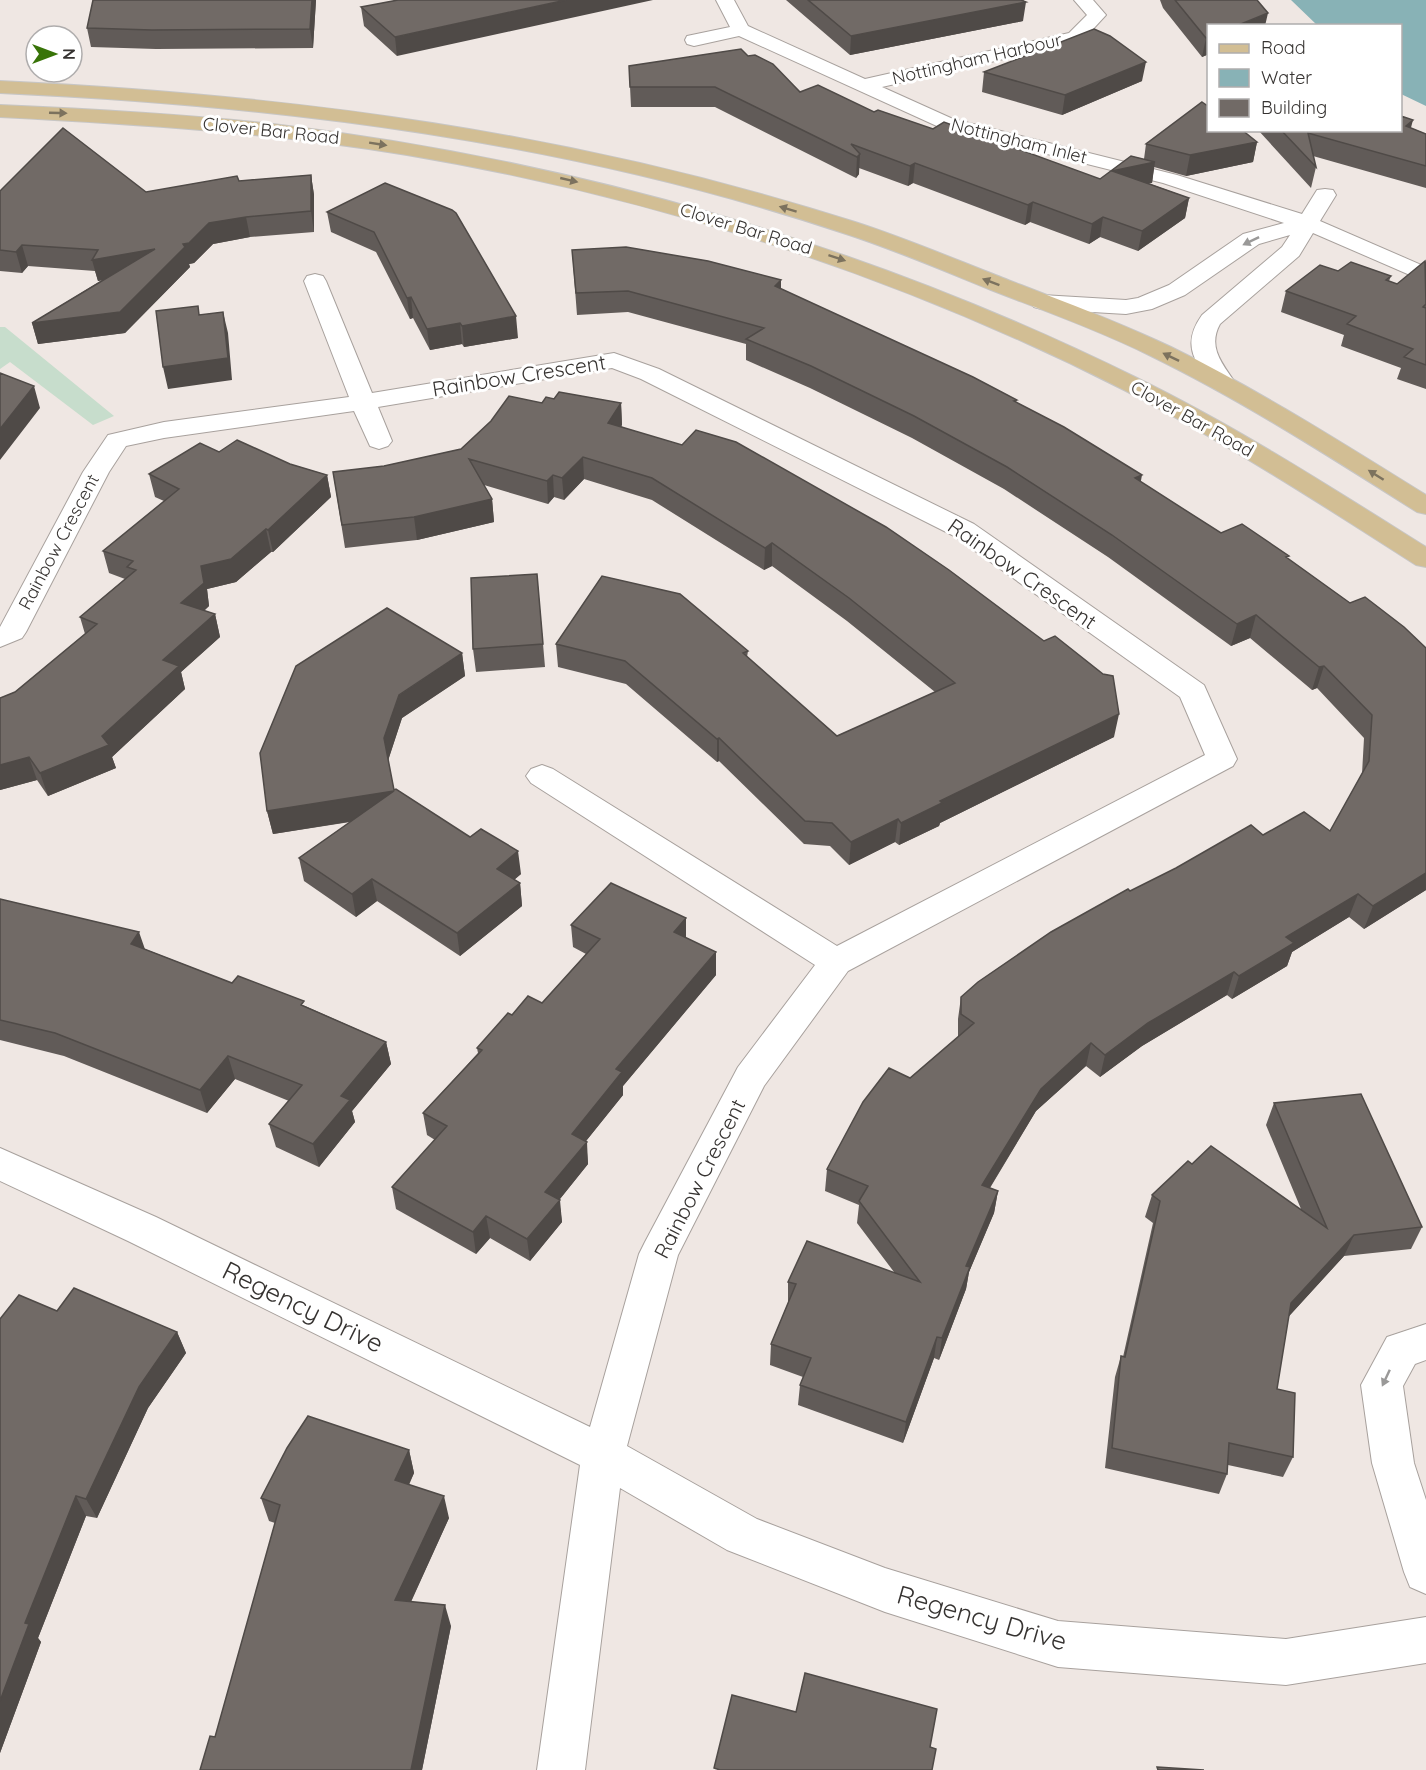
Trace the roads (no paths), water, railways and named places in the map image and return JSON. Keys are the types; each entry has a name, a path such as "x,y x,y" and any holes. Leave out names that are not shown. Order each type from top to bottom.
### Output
{"main road":[{"name":"Clover Bar Road","path":"0,87 209,98 387,120 479,134 658,173 755,198 842,225 1122,333 1224,384 1426,506"},
{"name":"Clover Bar Road","path":"0,111 226,124 350,140 482,162 573,181 769,235 922,289 1149,393 1304,482 1426,559"}],"street":[{"path":"694,40 741,30 725,0"},
{"name":"Nottingham Harbour","path":"865,85 1075,37 1096,15 1083,0"},
{"name":"Nottingham Inlet","path":"741,30 946,123 1170,179 1307,223 1426,275"},
{"path":"1224,384 1203,356 1204,328 1210,320 1291,251 1325,195"},
{"path":"1042,302 1126,307 1144,304 1177,291 1251,239 1307,223"},
{"path":"315,281 380,441"},
{"name":"Rainbow Crescent","path":"0,638 12,632 96,472 117,440 164,430 363,402 614,360 650,374 964,530 1193,692 1221,759 836,962 751,1077 659,1254 603,1455"},
{"path":"542,776 836,962"},
{"name":"Regency Drive","path":"0,1164 142,1229 603,1455 743,1535 885,1590 1058,1644 1286,1662 1426,1640"},
{"path":"1426,1342 1401,1350 1382,1385 1393,1463 1426,1572"},
{"path":"561,1770 603,1455"}],"water":[{"path":"1291,0 1426,0 1426,106 1402,94 1402,24 1316,24"}]}
